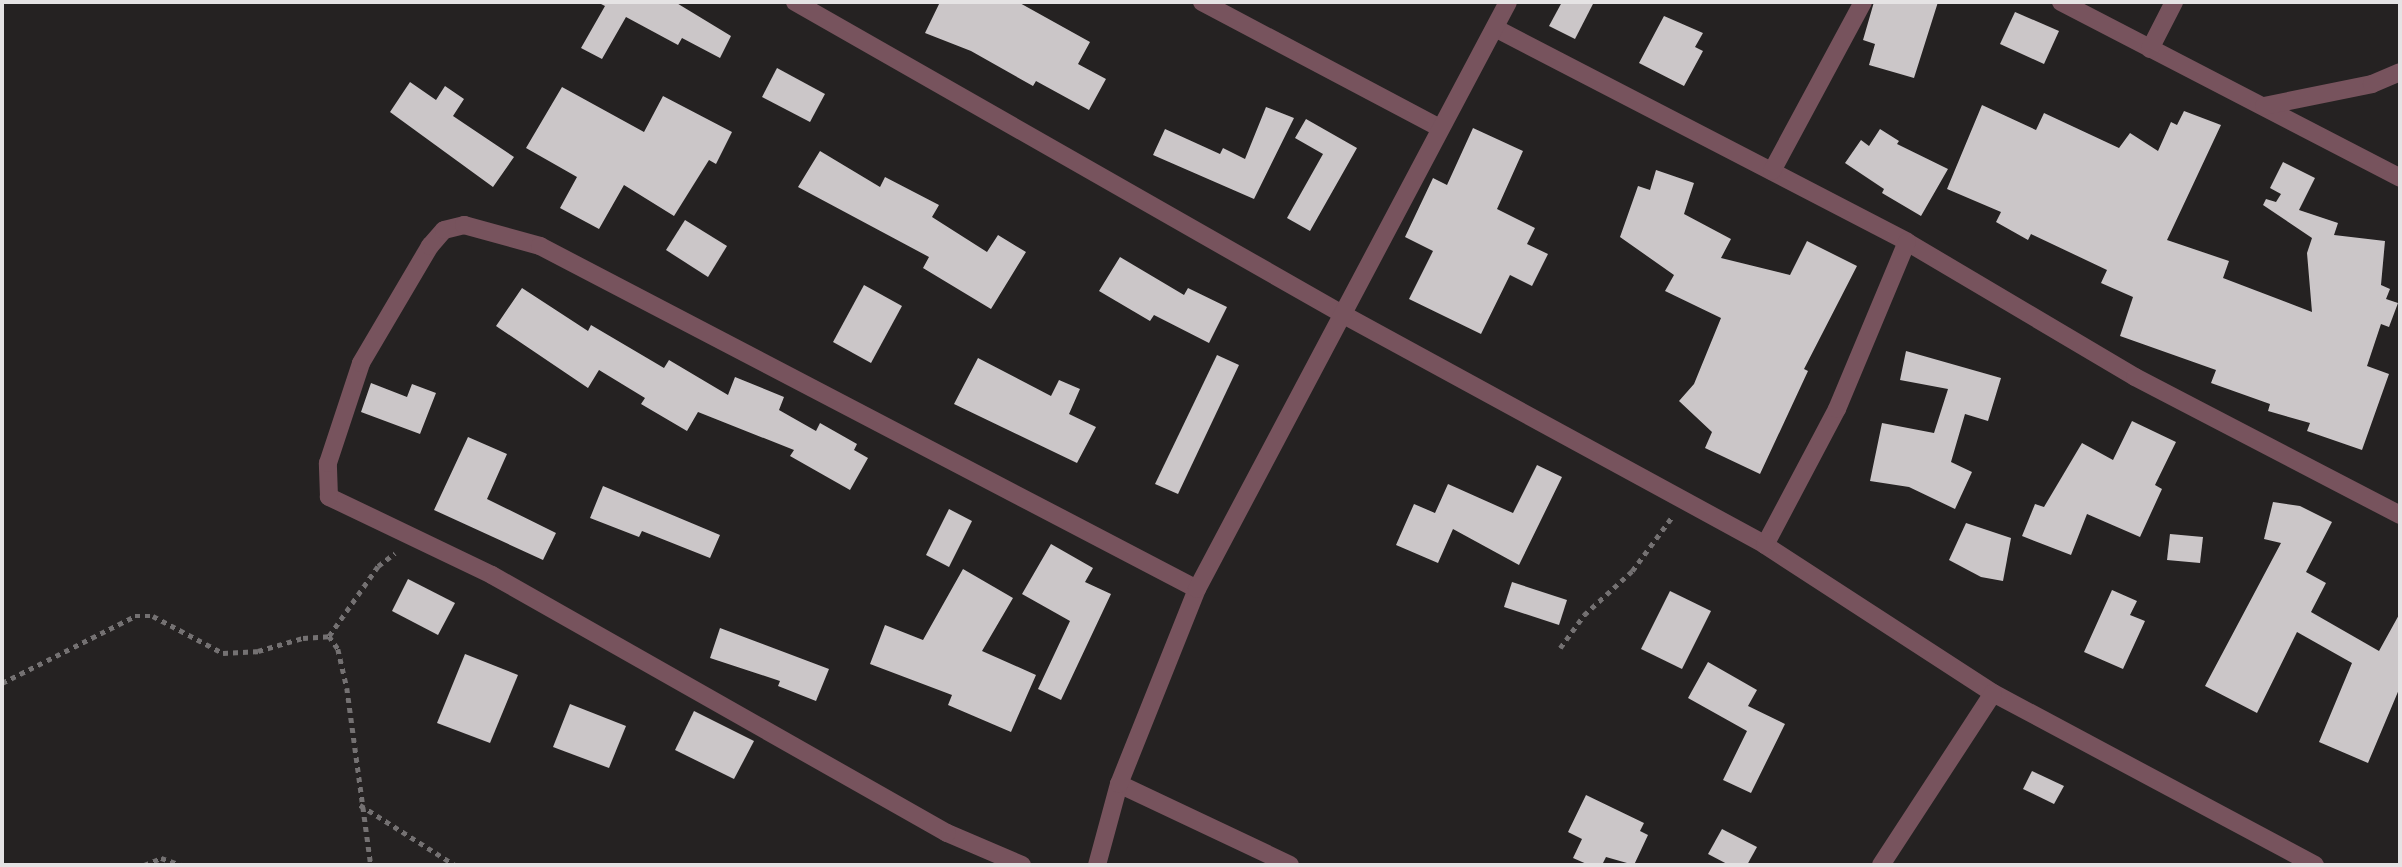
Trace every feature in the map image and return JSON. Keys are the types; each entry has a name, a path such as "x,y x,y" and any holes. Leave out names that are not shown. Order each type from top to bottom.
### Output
{"street":[{"path":"795,2 1344,315 1765,545 1993,693 2315,865"},
{"path":"1202,2 1440,128"},
{"path":"1097,865 1119,784 1197,589 1508,2"},
{"path":"1772,171 1863,2"},
{"path":"2061,2 2400,178"},
{"path":"2150,49 2174,2"},
{"path":"1495,28 1907,243 2135,377 2400,514"},
{"path":"2264,106 2372,84 2400,72"},
{"path":"1022,865 947,833 702,691 415,538 334,500 326,490 326,475 361,363 438,236 450,228 471,225 540,246 1197,589"},
{"path":"1765,545 1837,409 1907,243"},
{"path":"1881,865 1993,693"},
{"path":"1119,784 1290,865"}],"path":[{"path":"1560,648 1584,615 1632,571 1685,499"},
{"path":"329,636 378,566 415,538"},
{"path":"2,682 135,616 153,616 223,653 258,651 303,638 329,636"},
{"path":"329,636 338,649 346,688 370,865"},
{"path":"360,804 455,865"},
{"path":"144,865 162,858 181,865"}],"building":[{"path":"597,2 675,2 731,36 720,58 682,38 678,45 626,17 602,59 581,48 605,6"},
{"path":"940,2 1018,2 1090,42 1078,64 1106,79 1089,110 1036,81 1033,86 971,51 925,33"},
{"path":"1562,2 1594,2 1575,39 1549,26"},
{"path":"1874,2 1938,2 1914,78 1869,65 1875,44 1863,40"},
{"path":"2015,12 2059,31 2044,64 2000,44"},
{"path":"1664,16 1703,33 1695,47 1703,51 1684,86 1639,63"},
{"path":"777,68 825,94 810,122 762,97"},
{"path":"410,82 436,100 445,86 464,99 453,116 514,157 493,187 390,112"},
{"path":"562,87 644,132 663,96 732,132 716,164 709,160 674,216 624,185 599,229 560,208 577,177 526,148"},
{"path":"1982,105 2036,130 2044,113 2119,148 2130,133 2158,151 2171,122 2177,125 2184,111 2221,125 2167,240 2229,261 2223,278 2312,312 2307,253 2312,238 2263,205 2266,199 2276,202 2281,194 2270,188 2283,162 2315,178 2299,210 2338,223 2334,235 2385,241 2381,285 2390,289 2386,299 2398,303 2389,327 2381,324 2367,366 2389,374 2362,450 2307,431 2310,423 2268,411 2270,404 2211,383 2216,370 2120,336 2133,297 2101,283 2107,270 2031,234 2028,240 1996,222 2001,212 1947,189"},
{"path":"1266,107 1294,118 1254,199 1153,155 1165,129 1220,154 1223,148 1245,159"},
{"path":"1306,119 1357,148 1310,231 1287,218 1323,154 1295,138"},
{"path":"1473,128 1523,151 1497,209 1535,228 1527,244 1548,254 1532,286 1510,275 1481,334 1409,299 1433,251 1405,237 1433,178 1447,185"},
{"path":"1880,129 1899,141 1897,144 1948,169 1921,216 1882,193 1884,189 1845,163 1861,140 1869,146"},
{"path":"820,151 880,187 885,177 939,205 932,217 987,252 998,235 1026,252 991,309 923,268 929,257 798,187"},
{"path":"1656,170 1694,183 1684,214 1731,239 1721,258 1790,275 1807,241 1857,266 1804,369 1808,371 1760,474 1705,448 1712,432 1679,401 1694,384 1721,318 1665,291 1674,275 1620,237 1638,186 1650,190"},
{"path":"685,220 727,246 708,277 666,250"},
{"path":"1120,257 1184,295 1188,288 1227,307 1209,343 1154,315 1150,321 1099,291"},
{"path":"864,285 902,306 871,363 833,342"},
{"path":"522,288 588,331 591,325 664,368 669,360 728,395 735,377 784,397 779,410 816,431 820,423 857,444 854,450 868,458 850,490 790,456 794,450 698,412 687,431 641,404 645,398 599,370 588,388 496,326"},
{"path":"1906,351 2001,378 1988,421 1965,414 1951,462 1972,472 1955,509 1909,487 1870,481 1882,423 1934,433 1948,389 1900,380"},
{"path":"1217,355 1239,365 1178,494 1155,484"},
{"path":"978,358 1051,396 1059,380 1080,389 1069,414 1096,427 1077,463 954,404"},
{"path":"371,383 407,397 412,384 436,393 420,434 361,412"},
{"path":"2132,421 2176,442 2155,485 2162,489 2140,537 2087,514 2071,555 2022,536 2035,504 2044,507 2082,443 2113,460"},
{"path":"468,437 507,454 487,499 556,533 543,560 434,510"},
{"path":"1537,465 1562,477 1519,565 1453,529 1438,563 1396,545 1414,504 1435,513 1448,484 1513,513"},
{"path":"603,486 720,535 710,558 642,531 639,537 590,518"},
{"path":"2273,502 2300,506 2332,522 2306,572 2326,583 2311,612 2379,651 2400,613 2400,687 2368,763 2319,742 2352,663 2297,632 2257,713 2205,686 2281,543 2264,539"},
{"path":"949,509 972,521 949,567 926,555"},
{"path":"1966,523 2011,538 2003,581 1981,577 1949,560"},
{"path":"2170,534 2203,537 2200,563 2167,560"},
{"path":"1051,544 1093,568 1085,582 1111,594 1061,700 1038,689 1070,621 1022,594"},
{"path":"963,569 1013,598 982,651 1036,675 1011,732 948,705 952,695 870,664 885,625 923,640"},
{"path":"408,579 455,603 438,635 392,611"},
{"path":"1512,582 1567,600 1559,625 1504,607"},
{"path":"2112,590 2137,601 2130,615 2145,621 2123,669 2084,652"},
{"path":"1670,591 1711,611 1682,669 1641,649"},
{"path":"720,628 829,669 816,701 778,686 780,681 710,658"},
{"path":"465,654 518,675 490,743 437,723"},
{"path":"1708,662 1757,690 1748,706 1785,724 1751,793 1723,780 1747,731 1688,698"},
{"path":"570,704 626,726 609,768 553,747"},
{"path":"694,711 754,741 734,779 675,750"},
{"path":"2032,771 2064,786 2054,804 2023,789"},
{"path":"1586,795 1644,823 1640,831 1648,835 1634,865 1606,857 1602,865 1589,865 1573,858 1582,839 1568,832"},
{"path":"1722,829 1757,847 1747,865 1729,865 1708,854"}]}
